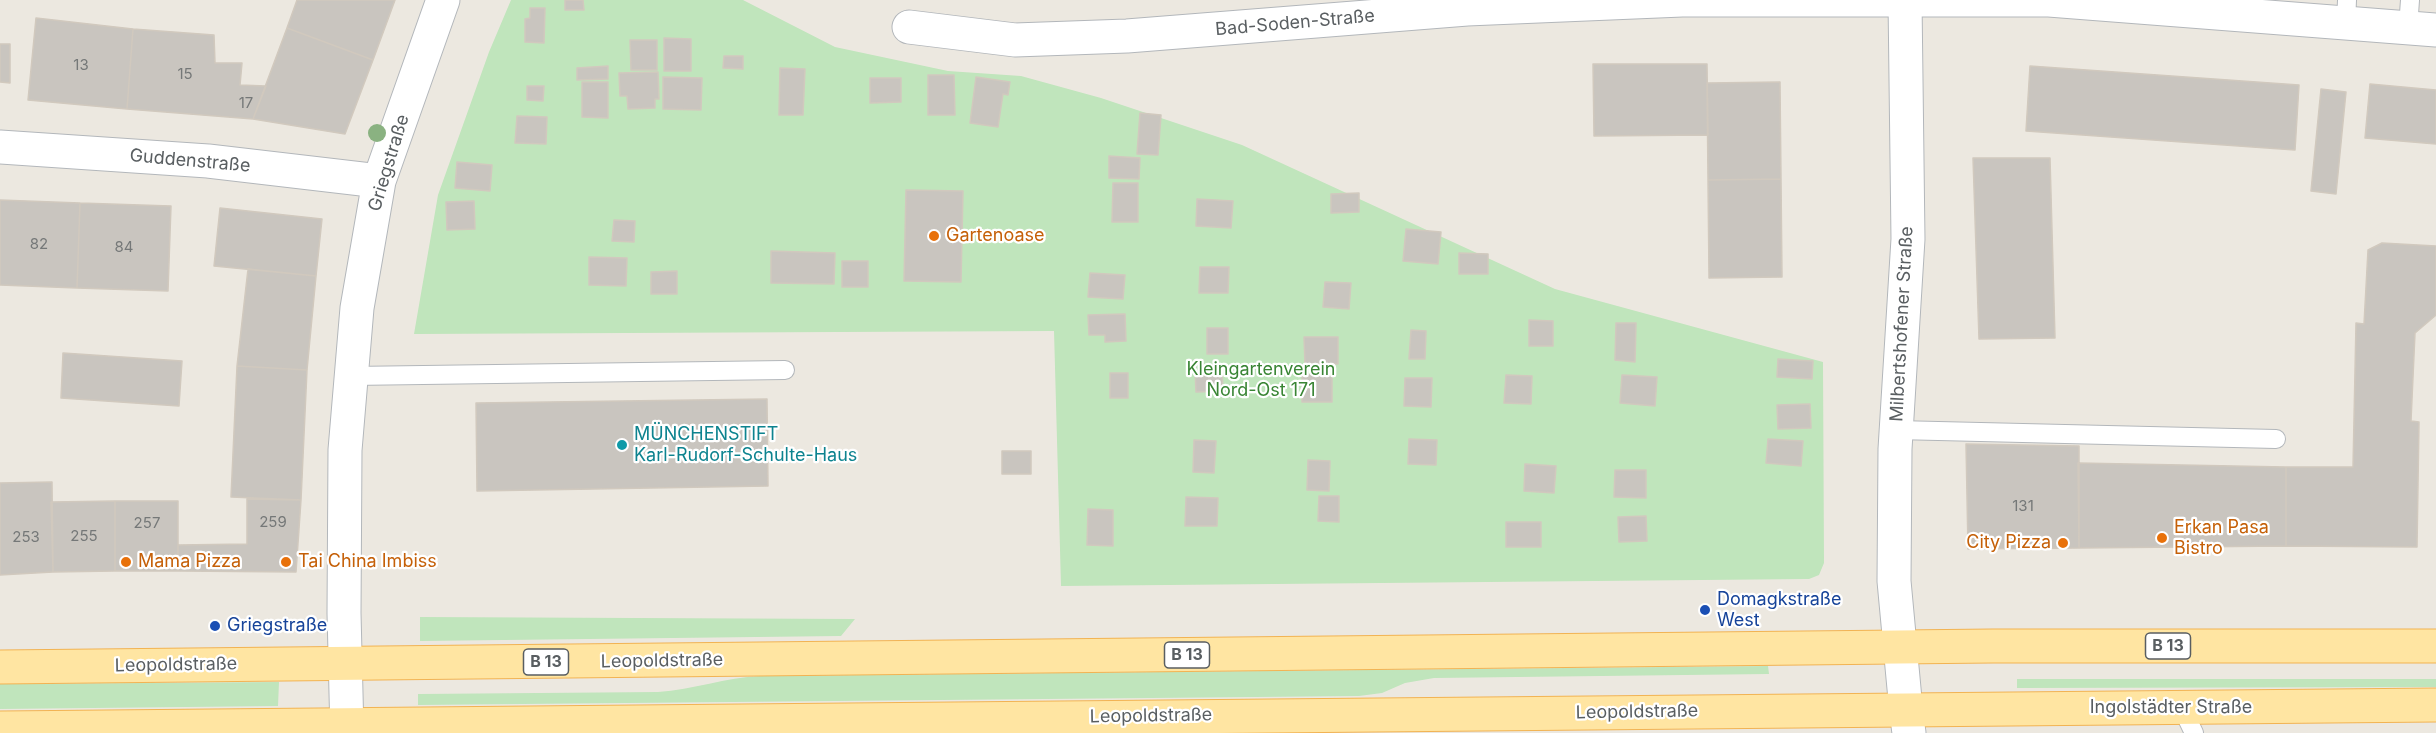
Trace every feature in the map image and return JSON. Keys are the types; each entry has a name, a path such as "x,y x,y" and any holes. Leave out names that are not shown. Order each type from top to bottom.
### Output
{"main road":[{"name":"B 13","path":"1901,647 2436,646"},
{"name":"Leopoldstraße","path":"0,667 1901,647"},
{"name":"Ingolstädter Straße","path":"1907,722 2188,720 2436,705"},
{"name":"Leopoldstraße","path":"0,728 347,729 568,721 722,722 1234,715 1907,722"}],"street":[{"name":"Griegstraße","path":"347,729 345,450 357,308 379,181 443,0"},
{"name":"Bad-Soden-Straße","path":"909,27 1026,39 1139,35 1467,9 1682,0 2049,0 2347,11 2418,19"},
{"name":"Milbertshofener Straße","path":"1905,0 1908,239 1896,430 1894,580 1907,722"},
{"name":"Guddenstraße","path":"0,147 208,161 379,181"}],"lane":[{"path":"351,376 785,370"},
{"path":"1896,430 2276,439"}],"green space":[{"name":"Kleingartenverein Nord-Ost 171","path":"511,0 743,0 835,47 948,71 1021,76 1101,98 1242,145 1555,289 1823,362 1824,563 1819,575 1809,579 1061,586 1054,331 414,334 438,195 489,52"},
{"path":"420,617 855,619 841,636 420,641"},
{"path":"1768,666 1769,674 1434,678 1405,683 1382,693 1359,696 418,705 418,694 658,692 760,676"},
{"path":"2017,679 2436,679 2436,687 2017,688"},
{"path":"279,682 278,706 0,709 0,684"}],"building":[{"path":"297,0 395,0 373,60 287,28"},
{"path":"565,0 583,0 584,10 565,10"},
{"path":"530,8 545,8 544,43 525,42 525,19 530,18"},
{"path":"36,18 133,29 127,109 28,100"},
{"path":"287,28 373,60 345,134 253,119"},
{"path":"133,29 214,35 215,63 242,63 240,85 266,86 253,119 127,109"},
{"path":"664,38 691,39 691,71 664,71"},
{"path":"630,40 657,40 657,70 631,70"},
{"path":"0,44 10,44 10,83 0,82"},
{"path":"724,56 743,56 743,69 723,68"},
{"path":"1593,64 1707,64 1708,135 1594,136"},
{"path":"608,66 608,79 577,80 577,68"},
{"path":"2030,66 2299,85 2295,150 2026,131"},
{"path":"780,68 805,69 803,115 779,115"},
{"path":"658,72 659,99 655,99 655,108 628,109 627,96 620,96 619,73"},
{"path":"928,75 954,75 955,115 928,115"},
{"path":"663,77 702,78 701,110 663,109"},
{"path":"976,77 1010,82 1008,95 1003,94 998,127 970,123"},
{"path":"870,78 901,78 901,102 870,103"},
{"path":"582,82 608,82 608,118 582,117"},
{"path":"1780,82 1781,179 1708,180 1707,83"},
{"path":"2370,84 2436,90 2436,144 2365,138"},
{"path":"527,86 544,86 543,101 527,100"},
{"path":"2321,89 2346,92 2336,194 2311,191"},
{"path":"1140,113 1161,115 1158,155 1137,154"},
{"path":"517,116 547,117 546,144 515,143"},
{"path":"1109,156 1140,158 1139,179 1109,178"},
{"path":"1973,158 2050,158 2055,338 1979,339"},
{"path":"457,162 492,165 490,191 455,188"},
{"path":"1781,179 1782,277 1709,278 1708,180"},
{"path":"1113,183 1138,183 1138,222 1112,222"},
{"name":"Gartenoase","path":"906,190 963,191 961,282 904,281"},
{"path":"1359,193 1359,212 1331,213 1331,194"},
{"path":"1197,199 1233,201 1231,228 1196,226"},
{"path":"0,200 80,203 77,288 0,285"},
{"path":"474,201 475,229 447,230 446,202"},
{"path":"80,203 171,206 168,291 77,288"},
{"path":"220,208 322,219 316,276 214,266"},
{"path":"614,220 635,221 634,242 612,241"},
{"path":"1406,229 1441,232 1438,264 1403,261"},
{"path":"2382,243 2436,246 2436,315 2415,333 2411,421 2419,422 2417,547 2286,546 2286,467 2353,467 2356,323 2364,324 2368,250"},
{"path":"771,251 835,253 834,284 771,283"},
{"path":"1459,253 1488,254 1488,274 1459,274"},
{"path":"589,257 627,258 626,286 589,285"},
{"path":"842,261 868,261 868,287 842,287"},
{"path":"1200,267 1229,267 1228,293 1199,293"},
{"path":"248,269 316,276 307,370 237,366"},
{"path":"677,271 677,294 651,294 651,272"},
{"path":"1090,273 1125,275 1123,299 1088,297"},
{"path":"1325,282 1351,283 1349,309 1323,307"},
{"path":"1125,314 1126,341 1105,342 1105,335 1089,335 1088,315"},
{"path":"1529,320 1553,321 1553,346 1529,346"},
{"path":"1616,323 1636,323 1635,362 1615,360"},
{"path":"1207,328 1228,328 1228,354 1207,354"},
{"path":"1411,330 1426,331 1425,359 1409,359"},
{"path":"1304,337 1338,337 1338,364 1305,364"},
{"path":"63,353 182,361 179,406 61,398"},
{"path":"1778,359 1813,361 1812,379 1777,377"},
{"path":"237,366 307,370 301,500 231,497"},
{"path":"1222,370 1223,391 1196,392 1195,371"},
{"path":"1110,373 1128,373 1128,398 1110,398"},
{"path":"1302,374 1332,375 1332,402 1302,402"},
{"path":"1506,375 1532,376 1531,404 1504,403"},
{"path":"1622,375 1657,377 1655,406 1620,403"},
{"path":"1405,378 1432,378 1431,407 1404,406"},
{"name":"MÜNCHENSTIFT Karl-Rudorf-Schulte-Haus","path":"767,399 768,486 477,491 476,403"},
{"path":"1810,404 1811,428 1778,429 1777,405"},
{"path":"1409,439 1437,440 1436,465 1408,464"},
{"path":"1768,439 1803,441 1801,466 1766,463"},
{"path":"1194,440 1216,441 1214,473 1193,472"},
{"path":"1966,444 2079,446 2079,548 1968,549"},
{"path":"1002,451 1031,451 1031,474 1002,474"},
{"path":"1308,460 1330,461 1329,491 1307,490"},
{"path":"2078,463 2286,467 2286,546 2079,548"},
{"path":"1525,464 1556,466 1554,493 1524,491"},
{"path":"1615,470 1646,470 1646,498 1614,497"},
{"path":"52,482 53,572 0,575 0,483"},
{"path":"1319,496 1339,496 1339,522 1318,521"},
{"path":"1186,497 1218,498 1217,526 1185,526"},
{"path":"247,499 301,500 296,572 178,571 178,545 247,544"},
{"path":"115,501 178,501 178,571 115,571"},
{"path":"115,501 115,571 53,572 51,502"},
{"path":"1088,509 1113,510 1113,546 1087,545"},
{"path":"1646,516 1647,541 1619,542 1618,517"},
{"path":"1506,522 1541,522 1541,547 1506,547"}],"place":[{"name":"Gartenoase","path":"934,236"},
{"name":"MÜNCHENSTIFT Karl-Rudorf-Schulte-Haus","path":"622,445"},
{"name":"Erkan Pasa Bistro","path":"2162,538"},
{"name":"City Pizza","path":"2063,543"},
{"name":"Mama Pizza","path":"126,562"},
{"name":"Tai China Imbiss","path":"286,562"},
{"name":"Domagkstraße West","path":"1705,610"},
{"name":"Griegstraße","path":"215,626"}]}
